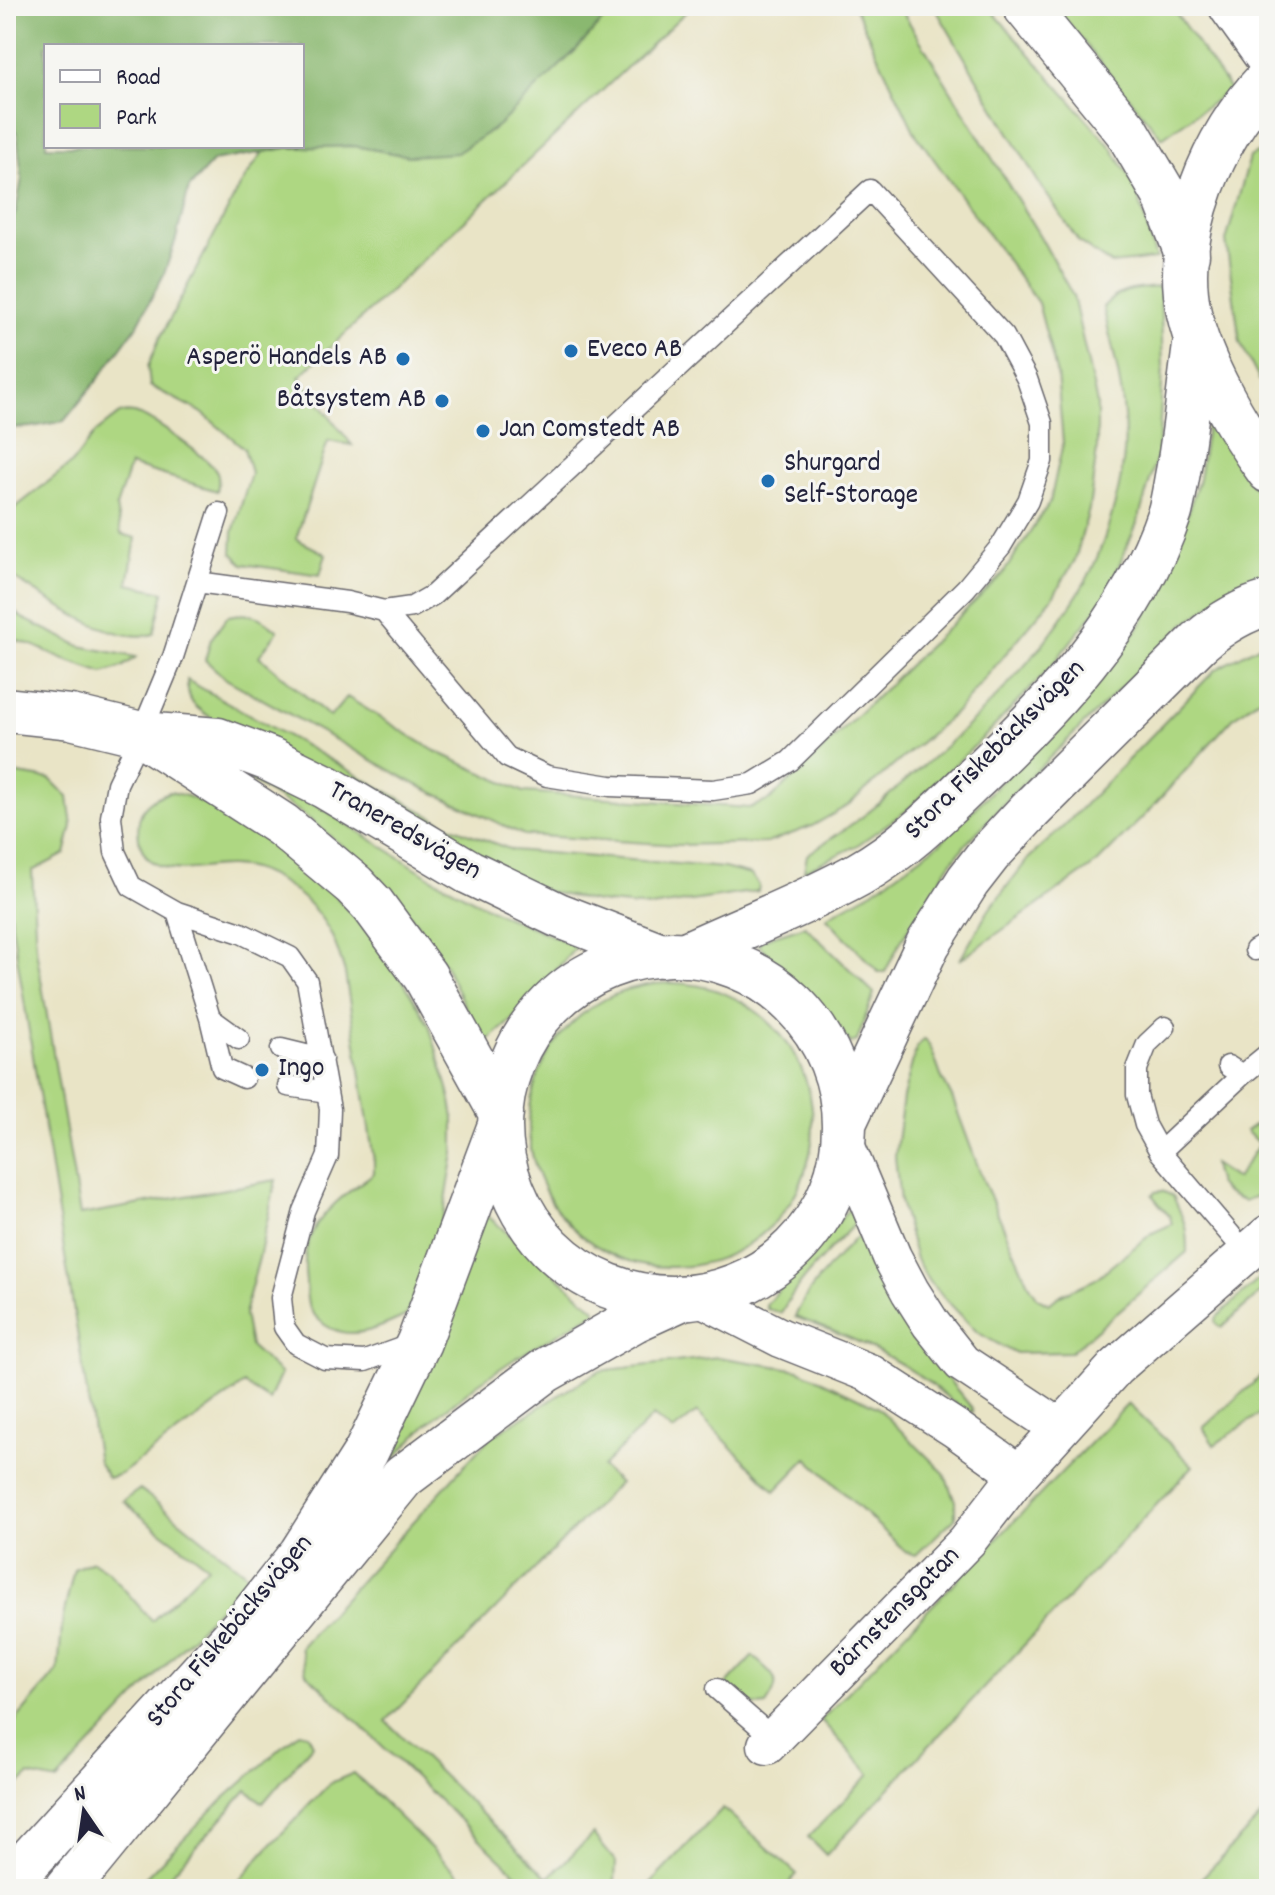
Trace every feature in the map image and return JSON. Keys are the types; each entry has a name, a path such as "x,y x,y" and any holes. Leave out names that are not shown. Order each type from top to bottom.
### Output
{"main road":[{"path":"1025,6 1127,131 1164,194 1187,254"},
{"path":"1231,6 1269,59"},
{"path":"1269,78 1228,132 1199,191 1191,222 1185,283 1196,339 1239,425 1269,471"},
{"name":"Stora Fiskebäcksvägen","path":"672,955 819,894 890,855 975,779 1070,682 1132,596 1156,549 1171,509 1182,452 1196,339"},
{"path":"844,1131 928,944 948,910 989,854 1199,642 1238,614 1269,603"},
{"name":"Traneredsvägen","path":"6,710 71,717 141,734 218,740 269,759 326,787 469,872 558,915 672,955"},
{"name":"Traneredsvägen","path":"141,734 282,825 354,885 373,905 425,976 500,1119"},
{"path":"672,955 707,958 729,964 770,985 788,999 804,1016 829,1056 842,1100 844,1131 839,1168 830,1195 798,1243 777,1263 753,1278 727,1289 691,1297 636,1294 613,1288 572,1266 554,1251 531,1224 514,1194 504,1160 500,1119 505,1086 514,1060 526,1036 561,995 608,967 634,959 672,955"},
{"name":"Stora Fiskebäcksvägen","path":"6,1886 244,1626 301,1554 366,1452 419,1342 500,1119"},
{"name":"Stora Fiskebäcksvägen","path":"67,1889 403,1477 546,1370 634,1320 691,1297"}],"street":[{"path":"844,1131 892,1257 931,1324 962,1363 1060,1428"},
{"name":"Bärnstensgatan","path":"770,1741 967,1541 1019,1474 1115,1368 1258,1244"},
{"path":"691,1297 869,1373 1019,1474"}],"lane":[{"path":"197,582 347,602 384,611 412,607 433,595 870,190 1004,336 1027,379 1042,423 1042,461 1028,501 1001,546 966,588 790,761 752,784 713,790 610,786 547,776 507,757 384,611"},
{"path":"219,513 173,657 117,784 111,817 115,852 131,886 177,912 241,933 290,957 307,981 330,1109 328,1156 304,1211 281,1298 284,1327 296,1344 325,1359 365,1361 419,1342"},
{"path":"177,912 222,1068 244,1078"},
{"path":"210,1018 239,1039"},
{"path":"1165,1027 1147,1044 1137,1069 1137,1095 1145,1125 1160,1152 1258,1244"},
{"path":"1160,1152 1235,1071 1266,1046"},
{"path":"281,1049 322,1059"},
{"path":"288,1086 327,1092"},
{"path":"717,1689 770,1741"}],"green space":[{"path":"6,6 616,6 499,125 457,153 409,156 354,146 304,147 304,44 44,44 44,148 286,148 213,161 189,188 164,274 138,324 96,382 64,421 16,428 6,422 6,235 16,211 22,178 17,134 6,106"},
{"path":"615,6 692,6 299,377 352,445 328,441 296,539 326,554 320,575 243,564 232,553 233,532 251,473 244,448 201,412 150,386 148,367 158,342 240,186 263,152 286,148 354,146 409,156"},
{"path":"854,6 899,6 1041,238 1073,296 1097,404 1097,450 1089,509 1075,560 1051,600 958,710 847,806 812,826 767,843 678,845 524,835 417,785 226,679 205,660 211,639 228,616 255,616 278,631 259,656 330,717 347,697 435,751 524,792 749,808 770,800 1002,575 1050,502 1063,443 1057,375 1038,303 915,133"},
{"path":"934,6 988,6 1112,148 1136,188 1156,259 1111,264 1079,242 1037,180"},
{"path":"1054,6 1171,6 1230,90 1162,138"},
{"path":"1269,149 1269,399 1240,342 1226,241 1250,157"},
{"path":"1160,287 1163,368 1158,453 1138,521 1105,598 1049,669 987,734 906,811 856,846 804,871 807,855 873,809 981,713 1049,636 1087,579 1114,507 1125,443 1120,385 1103,307 1122,293"},
{"path":"121,413 142,416 165,430 204,458 218,478 217,491 130,465 116,507 121,534 136,538 128,584 164,592 154,634 137,636 119,633 79,617 6,570 6,515 72,463 96,432"},
{"path":"1210,417 1269,507 1269,576 1230,591 1186,623 1017,790 949,865 885,972 878,972 828,916 873,891 940,843 1096,686 1143,621 1165,579 1199,479"},
{"path":"6,602 22,618 80,646 136,657 122,667 103,673 6,637"},
{"path":"1269,640 1269,697 1257,700 1234,717 1097,863 960,960 988,911 1029,858 1215,670"},
{"path":"187,680 449,826 512,850 724,868 751,875 759,885 758,891 651,907 597,902 517,885 218,722 199,710 192,701"},
{"path":"230,764 314,803 430,877 498,913 577,946 515,1017 483,1045 446,967 418,925 374,872 303,814 229,767"},
{"path":"6,772 50,779 68,797 72,826 65,854 32,871 36,949 80,1215 276,1180 244,1314 250,1346 281,1374 269,1400 244,1384 121,1474 108,1478 98,1462 6,888"},
{"path":"170,792 209,805 260,834 320,878 387,953 429,1025 450,1095 454,1118 454,1153 444,1213 407,1315 387,1324 356,1333 335,1330 314,1314 307,1298 305,1257 312,1233 331,1207 374,1173 345,973 335,944 327,927 309,904 270,876 241,867 172,869 148,858 139,838 141,815 152,800"},
{"path":"805,926 874,993 857,1041 851,1043 759,945 761,940"},
{"path":"671,983 712,989 738,1000 761,1015 781,1035 796,1058 807,1084 813,1125 807,1166 796,1192 781,1215 761,1235 738,1250 712,1261 671,1267 630,1261 604,1250 581,1235 561,1215 546,1192 535,1166 529,1125 535,1084 546,1058 561,1035 581,1015 604,1000 630,989"},
{"path":"924,1039 952,1097 983,1180 1027,1281 1038,1298 1049,1304 1060,1295 1094,1280 1152,1233 1172,1224 1152,1195 1162,1191 1173,1196 1184,1223 1187,1252 1071,1352 1014,1353 977,1332 929,1282 916,1259 900,1201 895,1157 903,1097 916,1049"},
{"path":"1269,1100 1266,1186 1257,1196 1244,1201 1221,1188 1213,1164 1236,1179 1259,1144 1246,1131 1267,1116"},
{"path":"850,1208 856,1222 806,1277 781,1313 767,1309 766,1305"},
{"path":"482,1211 596,1312 477,1384 426,1425 386,1467 360,1482"},
{"path":"862,1234 884,1283 909,1326 973,1412 965,1411 922,1377 887,1356 795,1317 821,1276"},
{"path":"1269,1270 1269,1285 1220,1327 1215,1322 1217,1317"},
{"path":"718,1357 799,1370 877,1407 944,1473 955,1501 955,1518 916,1555 906,1552 807,1458 775,1491 697,1412 673,1431 653,1416 602,1467 619,1483 386,1721 548,1878 593,1834 616,1862 615,1880 607,1889 532,1889 306,1673 300,1647 490,1437 599,1371"},
{"path":"1269,1369 1269,1408 1214,1445 1203,1428"},
{"path":"1128,1404 1193,1466 826,1855 808,1837 870,1774 821,1720"},
{"path":"140,1489 249,1576 57,1781 29,1775 6,1798 6,1732 58,1670 63,1617 74,1569 92,1561 109,1572 152,1621 208,1566 123,1501"},
{"path":"753,1656 771,1673 776,1683 766,1705 748,1704 724,1687"},
{"path":"299,1732 308,1734 313,1744 263,1803 247,1790 158,1889 134,1889 216,1806"},
{"path":"354,1773 473,1889 232,1889 330,1783"},
{"path":"723,1808 797,1874 784,1889 645,1889"},
{"path":"1269,1808 1269,1889 1191,1889"}],"place":[{"name":"Eveco AB","path":"571,351"},
{"name":"Asperö Handels AB","path":"403,359"},
{"name":"Båtsystem AB","path":"442,401"},
{"name":"Jan Comstedt AB","path":"483,431"},
{"name":"Shurgard Self-Storage","path":"768,481"},
{"name":"Ingo","path":"262,1070"}]}
